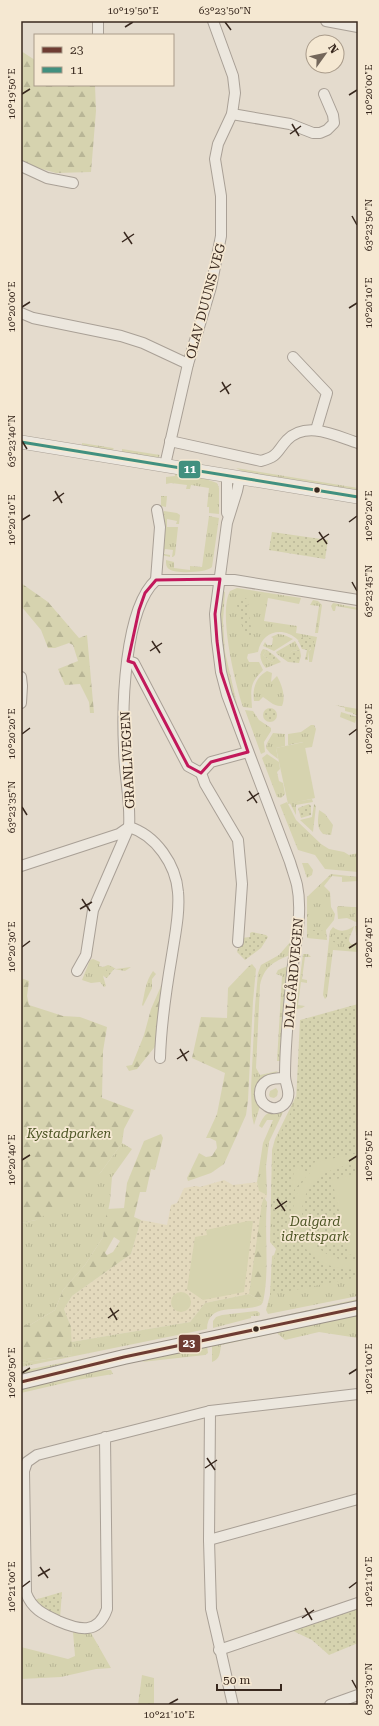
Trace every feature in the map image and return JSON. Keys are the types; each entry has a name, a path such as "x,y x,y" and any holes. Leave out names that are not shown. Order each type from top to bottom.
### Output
{"main road":[{"path":"21,1382 124,1357 358,1308"}],"street":[{"path":"98,21 98,34"},
{"name":"OLAV DUUNS VEG","path":"165,465 188,364 216,266 222,222 216,151 232,114 234,102 233,76 213,21"},
{"path":"326,21 358,27"},
{"path":"232,114 290,124 313,133 320,133 327,130 334,123 333,115 324,94"},
{"path":"21,166 47,178 73,183"},
{"path":"21,313 32,318 121,336 143,343 188,364"},
{"path":"293,357 327,393 316,430"},
{"path":"170,441 261,461 272,457 297,432 316,430 358,443"},
{"path":"21,442 358,497"},
{"name":"DALGÅRDVEGEN","path":"233,476 237,491 227,523 216,614 217,641 226,695 290,862 297,886 299,924 289,1014 285,1078"},
{"path":"157,510 160,527 156,580 234,580 358,600"},
{"name":"GRANLIVEGEN","path":"77,971 86,955 93,910 130,827 124,749 124,693 128,661 139,610 145,593 156,580"},
{"path":"128,661 134,663 188,766 201,773 205,784 238,840 242,884 238,942"},
{"path":"21,677 21,703"},
{"path":"201,773 211,762 248,752"},
{"path":"21,866 119,834 130,827"},
{"name":"GRANLIVEGEN","path":"130,827 139,830 162,850 174,872 178,892 177,922 161,1027 160,1058"},
{"path":"105,1437 107,1609 105,1616 94,1626 87,1629 78,1628 40,1612 29,1601 26,1593 24,1471 27,1462 37,1455 105,1437 210,1411 358,1394"},
{"path":"210,1411 209,1540 211,1609 219,1650 233,1705"},
{"path":"209,1540 358,1499"},
{"path":"219,1650 358,1603"},
{"path":"330,1705 358,1695"}],"highlighted area":[{"path":"220,579 215,614 221,672 248,752 211,762 201,773 188,766 134,663 128,661 139,610 145,593 156,580"}],"shaded area":[{"path":"224,1180 233,1185 257,1182 259,1190 267,1195 266,1200 266,1198 263,1200 249,1294 205,1303 190,1322 71,1342 71,1327 64,1309 72,1296 131,1254 141,1220 167,1225 171,1205 177,1203 184,1188 196,1186 200,1187"}],"green space":[{"path":"21,51 34,59 34,86 95,86 96,111 91,172 56,173 21,163"},
{"path":"82,443 113,448 114,449 82,446"},
{"path":"122,449 160,455 158,458 124,453 122,452"},
{"path":"236,468 358,488 358,492 248,474"},
{"path":"175,474 203,478 217,483 219,488 219,514 209,513 209,507 207,507 209,488 191,485 190,489 186,489 187,485 171,483 166,484 166,477 175,476"},
{"path":"161,496 167,496 166,507 161,506"},
{"path":"164,511 177,513 180,515 179,524 176,524 177,521 167,519 167,527 178,527 175,555 173,557 173,550 165,549 164,554 170,555 170,557 162,555 162,514"},
{"path":"209,516 219,518 212,567 204,571 190,572 177,572 169,569 166,564 166,560 174,562 174,568 190,570 190,566 202,567"},
{"path":"272,532 328,540 325,559 269,550"},
{"path":"21,583 48,602 79,638 87,635 94,713 90,713 89,702 80,684 65,685 58,669 78,661 73,645 69,643 55,648 48,648 41,630 21,606"},
{"path":"237,588 301,598 299,604 268,598 264,621 297,626 296,633 317,637 312,662 309,662 309,651 311,649 304,637 298,640 286,633 280,632 268,635 260,645 258,652 248,654 247,658 249,662 259,662 263,670 253,683 251,696 252,708 243,707 232,666 229,648 226,615 227,601 230,591"},
{"path":"223,591 225,592 223,621 225,652 237,704 233,699 230,690 220,637 219,615"},
{"path":"243,597 247,599 252,635 246,637 236,602"},
{"path":"313,600 318,601 322,605 318,633 315,633 319,606 310,605"},
{"path":"333,603 358,608 358,610 336,606 335,611 333,611 331,606"},
{"path":"278,634 293,639 274,651 263,646 265,642 267,645 272,645 273,638 271,637"},
{"path":"303,637 310,638 314,641 309,651 308,660 305,660 307,650 302,649 298,640"},
{"path":"295,641 300,650 292,651 289,654 288,662 277,654 276,652"},
{"path":"263,649 267,650 263,655 272,662 276,657 281,662 266,668 261,658 261,651"},
{"path":"267,650 276,657 272,662 263,655"},
{"path":"300,650 301,656 299,663 288,662 288,654 292,651"},
{"path":"267,671 272,673 271,682 277,676 280,683 283,691 282,706 274,704 263,697 259,701 254,701 254,688 260,677"},
{"path":"335,705 358,709 357,715 345,711 345,708"},
{"path":"267,708 273,708 277,712 277,718 273,722 267,722 263,718 263,712"},
{"path":"245,710 253,711 259,720 271,728 271,731 264,742 265,752 261,754"},
{"path":"341,712 357,717 355,723 340,717"},
{"path":"311,725 314,725 316,729 312,747 305,748 303,742 288,745 288,734 301,732"},
{"path":"273,733 285,734 285,746 276,748 278,759 266,748 267,743"},
{"path":"304,742 315,798 288,804 276,748"},
{"path":"267,754 279,762 280,769 277,772 279,781 283,783 285,794 281,798 277,797 262,758"},
{"path":"312,799 313,802 296,805 296,815 290,803"},
{"path":"287,802 296,820 321,844 329,849 344,852 349,855 358,853 358,872 325,869 315,855 298,850 280,805"},
{"path":"309,804 311,806 311,815 301,818 298,808"},
{"path":"314,804 316,806 313,832 300,820 312,817"},
{"path":"319,810 325,814 333,825 331,835 323,834 319,829"},
{"path":"302,863 308,863 313,870 312,875 307,878"},
{"path":"331,874 358,877 358,881 342,882 342,877 332,876 324,886 330,892 331,907 335,914 334,920 326,930 327,940 307,938 307,897"},
{"path":"337,907 352,907 351,913 355,914 354,921 347,918 338,919"},
{"path":"352,907 358,907 358,923 354,921 355,914 351,913"},
{"path":"354,926 349,941 351,944 357,942 355,926 358,926 358,952 333,950 327,997 325,999 323,995 330,931 333,927 344,931"},
{"path":"313,930 324,931 324,937 313,936"},
{"path":"334,931 348,932 347,944 333,942"},
{"path":"252,932 266,935 268,937 261,948 245,960 237,952 241,938 250,937 250,933"},
{"path":"292,940 290,955 274,963 267,969 260,985 256,1068 260,1075 278,1071 269,1078 254,1125 252,1116 251,1089 258,973 261,965 279,955"},
{"path":"303,954 308,954 311,957 305,957 302,979 307,980 307,983 301,982 298,1005 305,1006 296,1009"},
{"path":"93,959 100,962 99,966 111,966 103,976 106,986 104,987 100,982 91,983 82,980 90,960"},
{"path":"252,964 256,969 246,1115 224,1164 211,1173 188,1181 187,1178 199,1153 206,1157 212,1156 217,1148 216,1141 206,1138 217,1114 225,1073 192,1058 201,1017 227,1018 228,988"},
{"path":"111,966 116,969 131,967 125,971 114,969 107,978 103,976 107,969"},
{"path":"288,966 281,1061 277,1061 282,976 276,974 278,970"},
{"path":"153,971 156,974 152,979 152,988 143,1006 147,983"},
{"path":"165,977 158,1043 137,1069 129,1071 126,1066 132,1065 144,1035 151,1009"},
{"name":"Kystadparken","path":"21,978 29,981 27,996 29,1005 63,1016 80,1017 107,1027 103,1051 102,1098 134,1110 124,1129 122,1143 101,1172 73,1197 49,1213 36,1220 21,1223"},
{"name":"Dalgård idrettspark","path":"358,1004 358,1277 270,1295 273,1265 277,1248 272,1243 274,1150 277,1140 296,1102 300,1020"},
{"path":"276,1088 278,1091 277,1096 274,1098 270,1097 270,1091"},
{"path":"296,1096 297,1105 358,1269 358,1296 268,1314 266,1310 270,1295 272,1256 274,1255 276,1249 270,1242 272,1150 275,1139"},
{"path":"284,1110 269,1142 266,1166 267,1195 259,1191 257,1182 263,1143 273,1120 267,1120 262,1128 259,1126 268,1113"},
{"path":"161,1134 163,1138 155,1170 151,1169 146,1192 140,1192 134,1217 141,1220 131,1254 72,1296 64,1309 71,1327 72,1355 21,1363 21,1325 30,1325 55,1310 63,1290 85,1265 103,1237 107,1209 124,1208 127,1183 144,1141","holes":["114,1237 120,1241 113,1252 107,1255 105,1253"]},
{"path":"122,1143 132,1149 112,1177 110,1201 103,1237 85,1265 63,1290 55,1310 30,1325 21,1325 21,1223 36,1220 101,1172"},
{"path":"358,1153 358,1163 334,1169 321,1176 309,1188 303,1203 302,1217 306,1232 315,1244 326,1254 341,1259 358,1260 358,1269 345,1269 333,1267 322,1262 303,1246 297,1235 293,1210 298,1192 306,1176 294,1190 293,1194 290,1192 292,1190 294,1168 298,1162 308,1175 313,1169 312,1163"},
{"path":"358,1174 358,1253 349,1255 332,1180"},
{"path":"264,1197 267,1202 267,1265 263,1302 249,1294"},
{"path":"253,1221 244,1292 203,1300 187,1289 195,1237 207,1235 206,1230"},
{"path":"177,1292 185,1292 191,1298 191,1306 185,1312 177,1312 171,1306 171,1298"},
{"path":"249,1294 263,1302 261,1305 220,1311 213,1314 209,1320 207,1329 21,1367 21,1363 72,1355 71,1342 190,1322 205,1303"},
{"path":"358,1299 358,1303 304,1314 286,1315"},
{"path":"257,1311 260,1313 259,1316 251,1316 251,1318 213,1328 213,1321 216,1317"},
{"path":"358,1313 358,1338 319,1332 285,1340 277,1333 221,1345 218,1357 212,1362 212,1345"},
{"path":"252,1322 239,1328 21,1376 21,1371 202,1335"},
{"path":"207,1346 208,1353 205,1355 142,1362 154,1357"},
{"path":"111,1370 113,1374 77,1380 21,1393 21,1387 86,1371"},
{"path":"62,1592 60,1618 45,1611 34,1600"},
{"path":"357,1607 358,1643 329,1655 312,1640 289,1629"},
{"path":"73,1632 91,1633 111,1668 96,1669 61,1677 21,1679 21,1647 68,1659 75,1656"},
{"path":"142,1675 154,1678 154,1705 138,1705"}],"transit line":[{"name":"11","path":"21,442 358,497"},
{"name":"23","path":"21,1382 124,1357 358,1308"}]}
